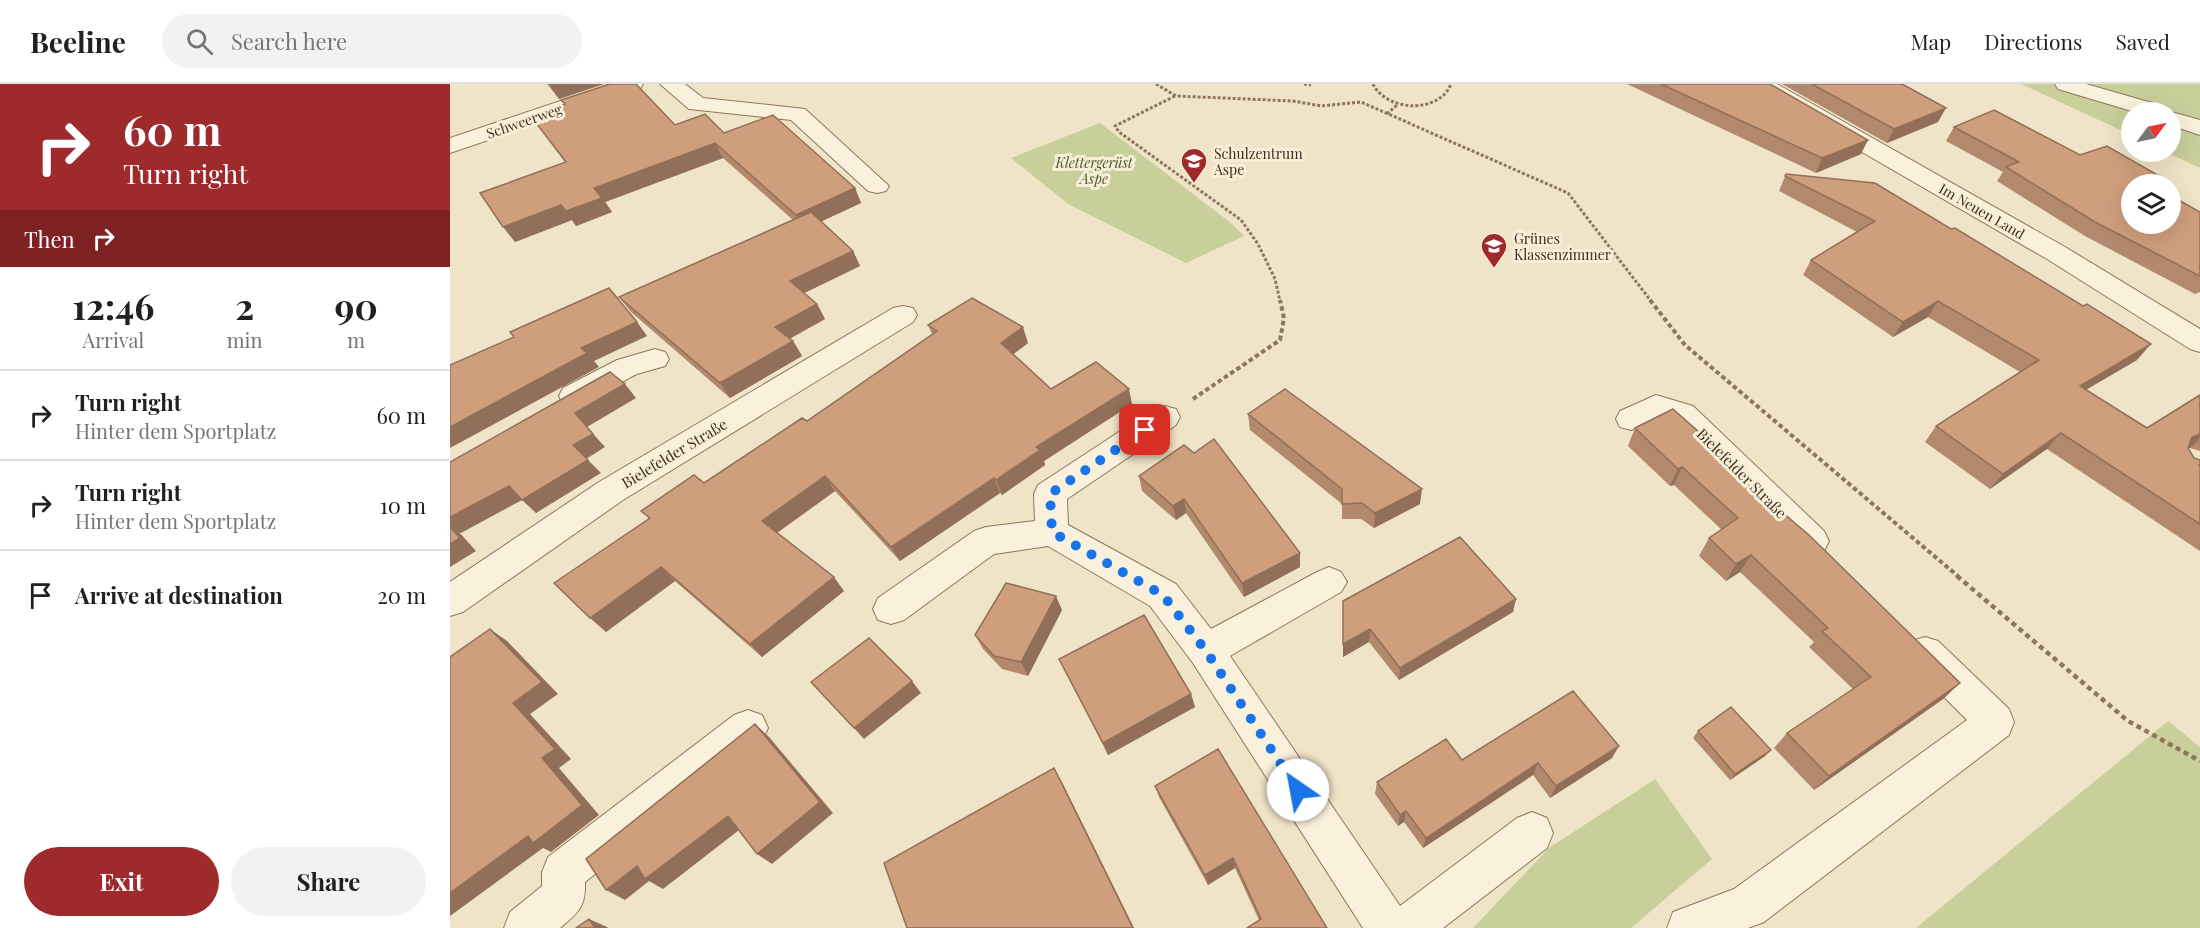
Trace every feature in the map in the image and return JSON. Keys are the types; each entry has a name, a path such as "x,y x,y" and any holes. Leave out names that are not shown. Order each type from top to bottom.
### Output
{"street":[{"name":"Schweerweg","path":"450,146 632,84"},
{"path":"671,84 697,105 797,114 877,186"},
{"name":"Im Neuen Land","path":"1761,84 2056,253 2200,342"},
{"path":"2066,84 2122,102"},
{"path":"2181,121 2200,128"},
{"name":"Bielefelder Straße","path":"450,601 611,491 903,315"},
{"path":"554,408 627,367 655,359"},
{"name":"Bielefelder Straße","path":"1631,419 1656,406 1682,414 1834,564"},
{"path":"1052,532 1050,494 1165,417"},
{"path":"891,609 986,541 1052,532 1163,595 1206,651 1389,928"},
{"path":"1206,651 1329,582"},
{"path":"1689,928 1748,906 1995,722 1902,631"},
{"path":"526,928 564,896 563,872 748,728"},
{"path":"1407,928 1532,833"}],"path":[{"path":"1156,84 1176,96 1293,101 1321,106 1361,102 1568,193 1685,345 2128,721 2200,761"},
{"path":"1304,84 1311,85"},
{"path":"1373,84 1379,95 1398,104 1425,104 1437,101 1450,90 1451,84"},
{"path":"1165,417 1280,340 1284,318 1275,279 1258,244 1241,220 1119,132 1115,126 1176,96"},
{"path":"1387,114 1398,104"}],"green space":[{"path":"2021,84 2200,84 2200,168 2181,159 2181,102 2121,102 2121,130"},
{"name":"Klettergerüst Aspe","path":"1100,123 1231,223 1244,236 1186,263 1068,204 1011,158"},
{"path":"2168,721 2200,747 2200,928 1916,928"},
{"path":"1655,779 1712,859 1631,928 1473,928 1549,848"}],"building":[{"path":"610,84 636,84 675,125 705,114 724,133 773,115 855,188 796,215 715,143 594,188 602,198 566,211 561,205 503,227 480,193 566,162 533,119 563,109 560,106 565,104 561,100"},
{"path":"1661,84 1770,84 1868,140 1822,158"},
{"path":"1812,84 1902,84 1946,108 1894,129"},
{"path":"1994,110 2080,155 2107,146 2121,154 2121,162 2135,162 2156,174 2121,174 2121,234 2181,234 2181,201 2200,212 2200,276 2095,222 2006,167 2019,162 1954,127"},
{"path":"1786,174 1875,183 1951,229 1955,228 2083,306 2087,304 2151,344 2080,386 2147,428 2200,395 2200,434 2192,437 2188,448 2194,458 2200,460 2200,524 2061,433 2003,474 1936,426 2039,360 1938,301 1903,322 1811,260 1875,221 1785,176"},
{"path":"811,212 853,251 790,281 817,304 775,327 793,341 720,383 619,297"},
{"path":"609,288 637,322 581,348 587,353 450,427 450,365 514,337 510,332"},
{"path":"972,298 1023,327 1001,343 1051,389 1096,362 1129,389 1036,447 1040,450 891,547 825,476 762,521 834,577 750,644 661,567 590,618 554,583 650,518 641,511 694,475 704,483 802,418 807,421 937,331 928,325"},
{"path":"610,372 625,384 575,413 593,434 573,445 588,460 522,500 509,486 450,517 450,462"},
{"path":"1285,389 1422,489 1375,513 1362,503 1342,504 1342,489 1248,414"},
{"path":"1673,409 1717,448 1712,451 1767,502 1769,501 1809,535 1960,683 1829,776 1787,733 1871,677 1822,631 1828,628 1751,555 1736,564 1709,538 1738,518 1682,467 1678,469 1635,428"},
{"path":"1214,439 1300,553 1242,583 1184,499 1173,506 1139,476 1184,445 1194,453"},
{"path":"450,527 460,538 450,544"},
{"path":"1460,537 1516,599 1400,668 1370,629 1343,644 1343,601"},
{"path":"1006,583 1056,596 1021,662 994,656 975,635"},
{"path":"1144,615 1191,694 1103,743 1059,659"},
{"path":"490,629 542,682 513,703 555,749 542,758 582,805 533,843 528,836 450,893 450,657"},
{"path":"869,638 912,681 854,728 811,682"},
{"path":"1573,691 1619,746 1556,786 1538,763 1426,838 1406,811 1400,815 1377,782 1446,739 1462,760"},
{"path":"1731,707 1771,750 1735,774 1698,731"},
{"path":"755,724 820,802 757,854 728,816 645,879 637,866 606,890 586,859"},
{"path":"1218,749 1327,928 1247,928 1261,919 1233,858 1205,875 1155,786"},
{"path":"1054,768 1133,928 907,928 884,863"},
{"path":"589,919 595,928 576,928"}],"place":[{"name":"Schulzentrum Aspe","path":"1194,184"},
{"name":"Grünes Klassenzimmer","path":"1494,269"}],"route":[{"path":"1145,430 1050,494 1052,532 1163,595 1206,651 1298,790"}]}
